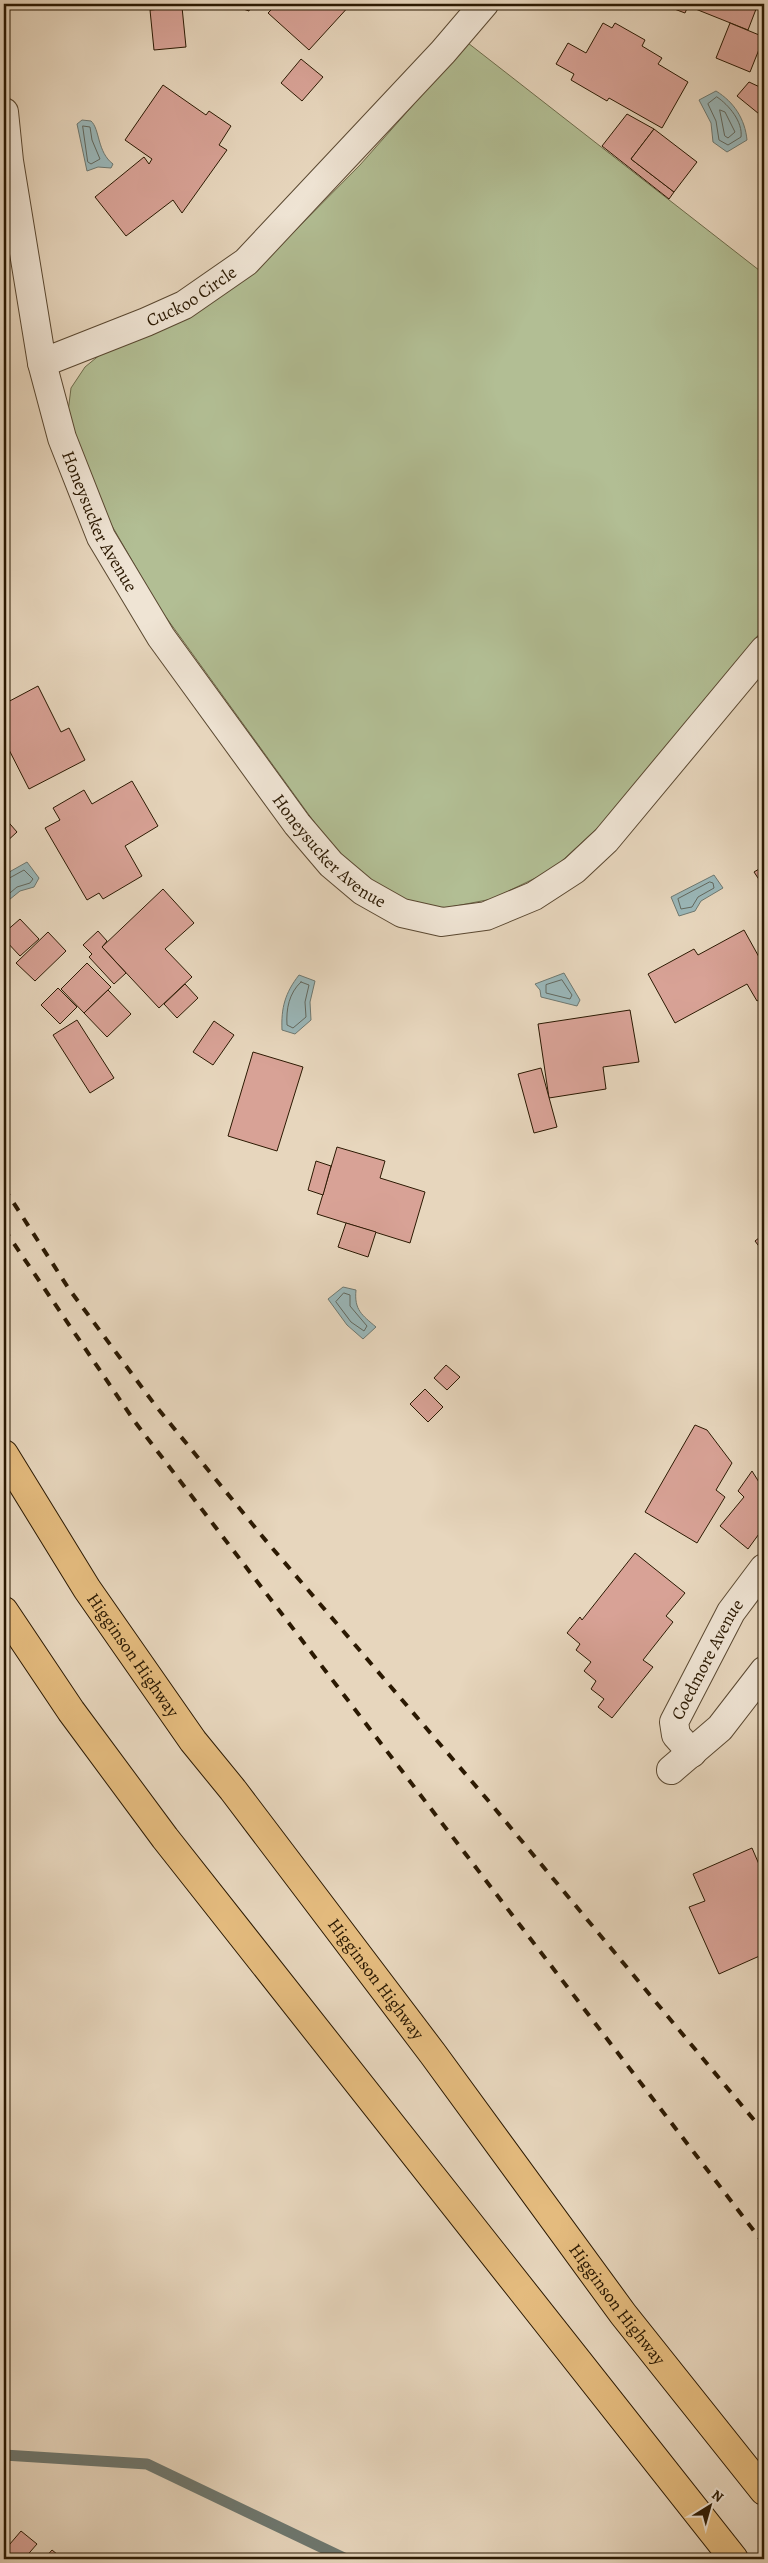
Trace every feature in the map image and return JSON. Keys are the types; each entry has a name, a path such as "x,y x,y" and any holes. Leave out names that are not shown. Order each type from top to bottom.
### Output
{"highway":[{"name":"Higginson Highway","path":"4,1454 87,1590 193,1741 233,1790 427,2046 623,2314 764,2491"},
{"path":"4,1611 72,1711 165,1838 734,2559"}],"street":[{"name":"Cuckoo Circle","path":"42,362 146,322 184,305 246,262 443,52 484,4"},
{"path":"4,112 9,161 42,362"},
{"name":"Honeysucker Avenue","path":"42,362 62,438 100,537 160,637 297,824 331,864 363,891 402,913 442,922 486,916 534,896 574,870 606,840 764,650"},
{"name":"Coedmore Avenue","path":"692,1753 676,1735 674,1722 731,1612 764,1568"},
{"path":"671,1770 720,1728 764,1671"}],"green space":[{"path":"468,43 764,274 764,628 618,809 552,870 492,899 440,909 396,903 338,855 160,609 89,486 67,420 71,388 85,367 118,340 266,260 360,165"}],"water":[{"path":"716,91 728,100 738,112 746,132 747,140 727,152 713,142 711,123 699,100"},
{"path":"82,120 91,121 94,125 101,147 113,164 111,168 98,167 87,171 77,124"},
{"path":"27,862 39,878 34,887 20,891 4,904 4,878 11,871"},
{"path":"714,875 723,888 701,901 695,911 679,916 671,897"},
{"path":"564,973 580,1000 577,1006 541,997 540,990 535,984"},
{"path":"299,975 315,981 310,1002 311,1020 295,1034 282,1030 282,1015 287,995"},
{"path":"343,1287 356,1290 356,1303 360,1312 376,1327 363,1339 347,1325 328,1299"}],"building":[{"path":"102,4 214,4 150,10 150,5 102,9"},
{"path":"229,4 251,4 249,11"},
{"path":"277,4 351,4 309,50 268,13"},
{"path":"661,4 758,4 748,30 688,6 685,13"},
{"path":"182,7 186,47 154,50 150,10"},
{"path":"603,23 612,28 615,23 645,40 642,46 662,58 658,64 688,82 662,128 609,98 607,101 571,80 574,74 556,64 568,43 586,53"},
{"path":"730,23 764,37 750,72 716,58"},
{"path":"301,59 323,77 302,101 281,83"},
{"path":"749,82 764,89 764,118 737,96"},
{"path":"163,85 206,115 209,111 231,126 219,145 227,150 182,213 173,200 126,236 95,197 144,157 149,164 152,159 125,140"},
{"path":"627,114 654,129 631,159 674,192 669,199 602,146"},
{"path":"654,129 697,162 674,192 631,159"},
{"path":"38,686 61,732 69,728 85,760 29,789 4,740 4,704"},
{"path":"132,781 158,826 125,846 142,876 103,899 99,893 87,900 45,828 60,820 53,808 84,790 92,804"},
{"path":"4,817 17,832 4,844"},
{"path":"764,866 764,887 754,872"},
{"path":"163,889 194,923 165,949 192,977 159,1008 102,947"},
{"path":"20,919 39,939 20,956 4,939 4,933"},
{"path":"744,930 764,966 764,997 757,1001 747,984 675,1023 648,974 694,949 698,955"},
{"path":"98,931 107,941 102,947 126,973 114,984 89,957 92,954 83,945"},
{"path":"48,932 66,951 35,981 16,963"},
{"path":"87,963 111,987 84,1013 61,989"},
{"path":"185,984 198,998 177,1018 164,1004"},
{"path":"58,988 77,1007 60,1024 41,1005"},
{"path":"108,990 131,1014 107,1037 84,1013"},
{"path":"630,1010 639,1062 603,1067 606,1089 549,1098 538,1024"},
{"path":"77,1020 114,1078 90,1093 53,1035"},
{"path":"214,1021 234,1035 213,1065 193,1052"},
{"path":"253,1052 303,1067 277,1151 228,1136"},
{"path":"541,1068 557,1127 534,1133 518,1074"},
{"path":"337,1147 385,1161 380,1178 425,1192 410,1243 317,1214"},
{"path":"316,1161 331,1166 323,1195 308,1190"},
{"path":"346,1223 376,1232 368,1257 338,1247"},
{"path":"764,1234 764,1253 755,1241"},
{"path":"446,1365 460,1377 447,1390 434,1378"},
{"path":"425,1389 443,1407 428,1422 410,1404"},
{"path":"695,1425 707,1430 732,1463 716,1490 725,1497 697,1543 645,1512"},
{"path":"752,1471 764,1490 764,1496 759,1504 764,1508 764,1527 748,1549 720,1526 744,1497 738,1491"},
{"path":"635,1553 685,1593 666,1616 673,1622 643,1660 653,1667 612,1718 598,1707 604,1699 591,1689 596,1681 584,1671 591,1662 576,1650 580,1644 567,1633 580,1617 582,1620"},
{"path":"752,1848 764,1876 764,1954 719,1974 689,1907 705,1901 693,1874"},
{"path":"21,2531 37,2544 24,2559 4,2559 4,2551"},
{"path":"52,2550 63,2559 44,2559"}],"waterway":[{"path":"4,2455 147,2464 346,2559"}],"railway":[{"path":"4,1188 69,1289 155,1405 267,1542 486,1798 764,2132"},
{"path":"4,1229 135,1422 764,2244"}]}
